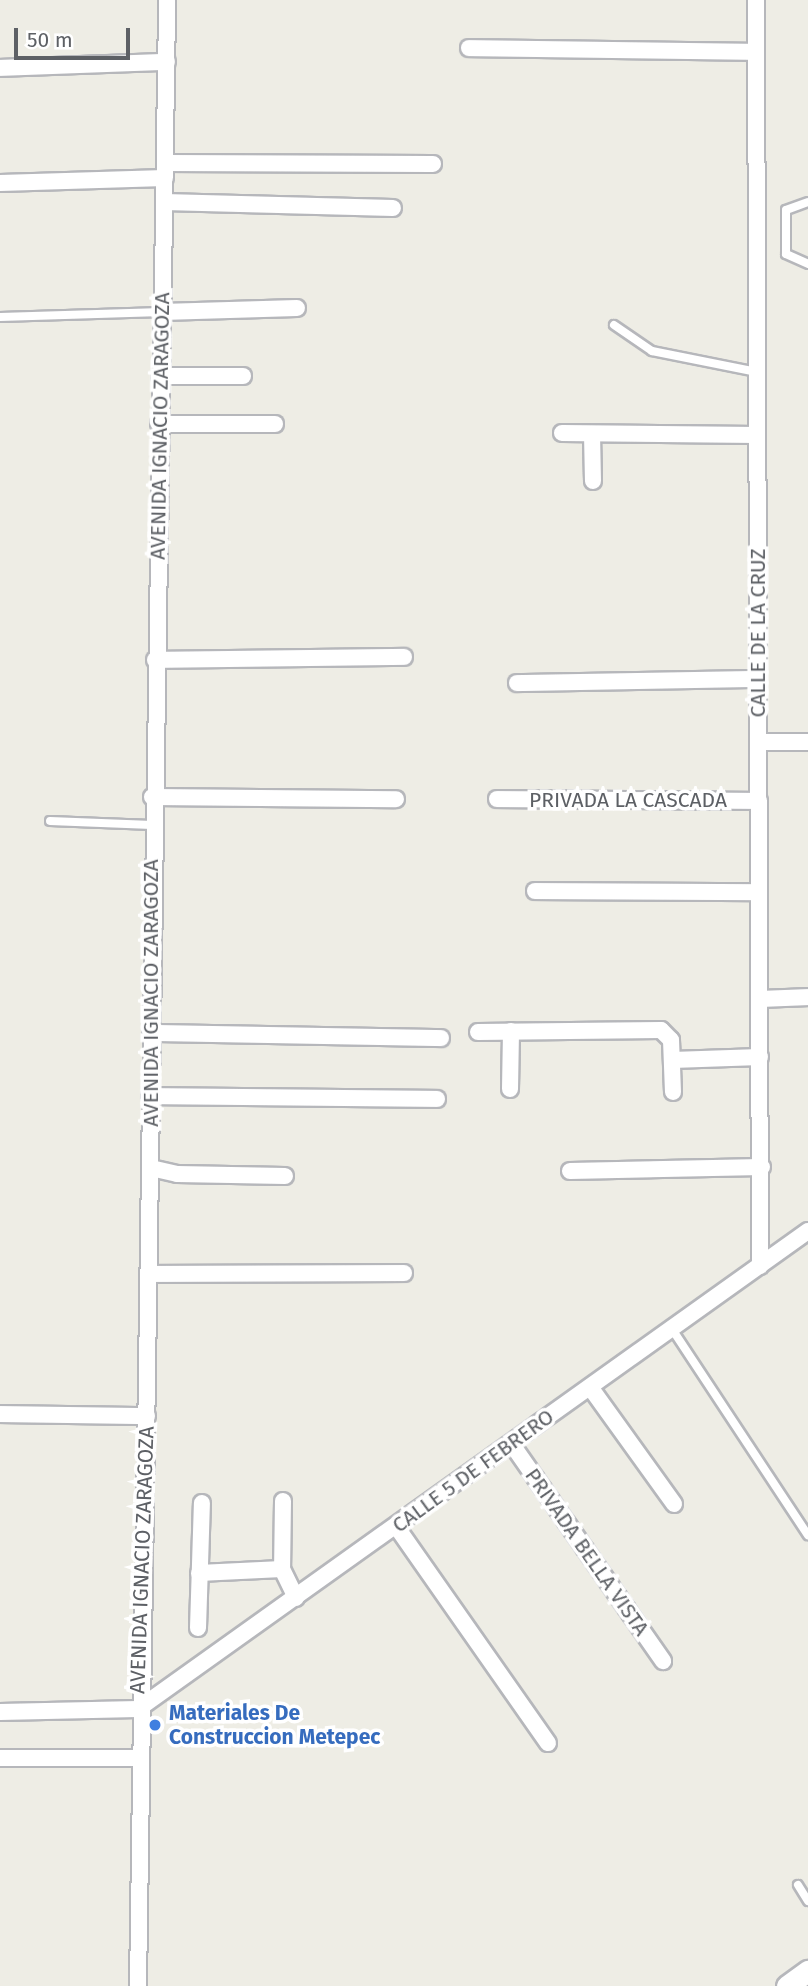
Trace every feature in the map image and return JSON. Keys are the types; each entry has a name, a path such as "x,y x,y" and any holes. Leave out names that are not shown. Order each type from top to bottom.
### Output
{"main road":[{"path":"787,1986 808,1971"}],"street":[{"name":"AVENIDA IGNACIO ZARAGOZA","path":"138,1986 137,1758 147,1416 152,797 167,0"},
{"name":"CALLE DE LA CRUZ","path":"755,0 759,892 762,999 760,1266"},
{"path":"469,48 756,52"},
{"path":"0,68 167,62"},
{"path":"0,183 165,171 433,164"},
{"path":"164,202 393,208"},
{"path":"162,312 297,308"},
{"path":"160,376 243,376"},
{"path":"159,424 275,424"},
{"path":"562,433 757,435"},
{"path":"592,434 593,481"},
{"path":"155,660 404,657"},
{"path":"517,683 758,679"},
{"path":"758,743 808,742"},
{"path":"152,797 396,799"},
{"name":"PRIVADA LA CASCADA","path":"497,799 759,801"},
{"path":"535,891 759,892"},
{"path":"762,999 808,997"},
{"path":"478,1032 662,1030 670,1036 673,1093"},
{"path":"510,1089 511,1031"},
{"path":"151,1033 441,1038"},
{"path":"672,1060 760,1057"},
{"path":"150,1096 437,1099"},
{"path":"570,1171 762,1167"},
{"path":"151,1168 177,1174 285,1176"},
{"name":"CALLE 5 DE FEBRERO","path":"138,1709 808,1231"},
{"path":"149,1274 404,1273"},
{"path":"590,1387 674,1504"},
{"path":"0,1414 147,1416"},
{"name":"PRIVADA BELLA VISTA","path":"512,1443 663,1661"},
{"path":"283,1501 282,1569 296,1598"},
{"path":"198,1628 202,1503"},
{"path":"396,1526 548,1743"},
{"path":"199,1573 282,1569"},
{"path":"0,1712 138,1709"},
{"path":"0,1758 137,1758"}],"lane":[{"path":"808,202 786,210 786,254 808,264"},
{"path":"0,317 162,312"},
{"path":"614,325 652,351 687,363 757,372"},
{"path":"50,821 152,825"},
{"path":"672,1329 808,1535"},
{"path":"798,1885 808,1900"}],"place":[{"name":"Materiales De Construccion Metepec","path":"155,1725"}]}
